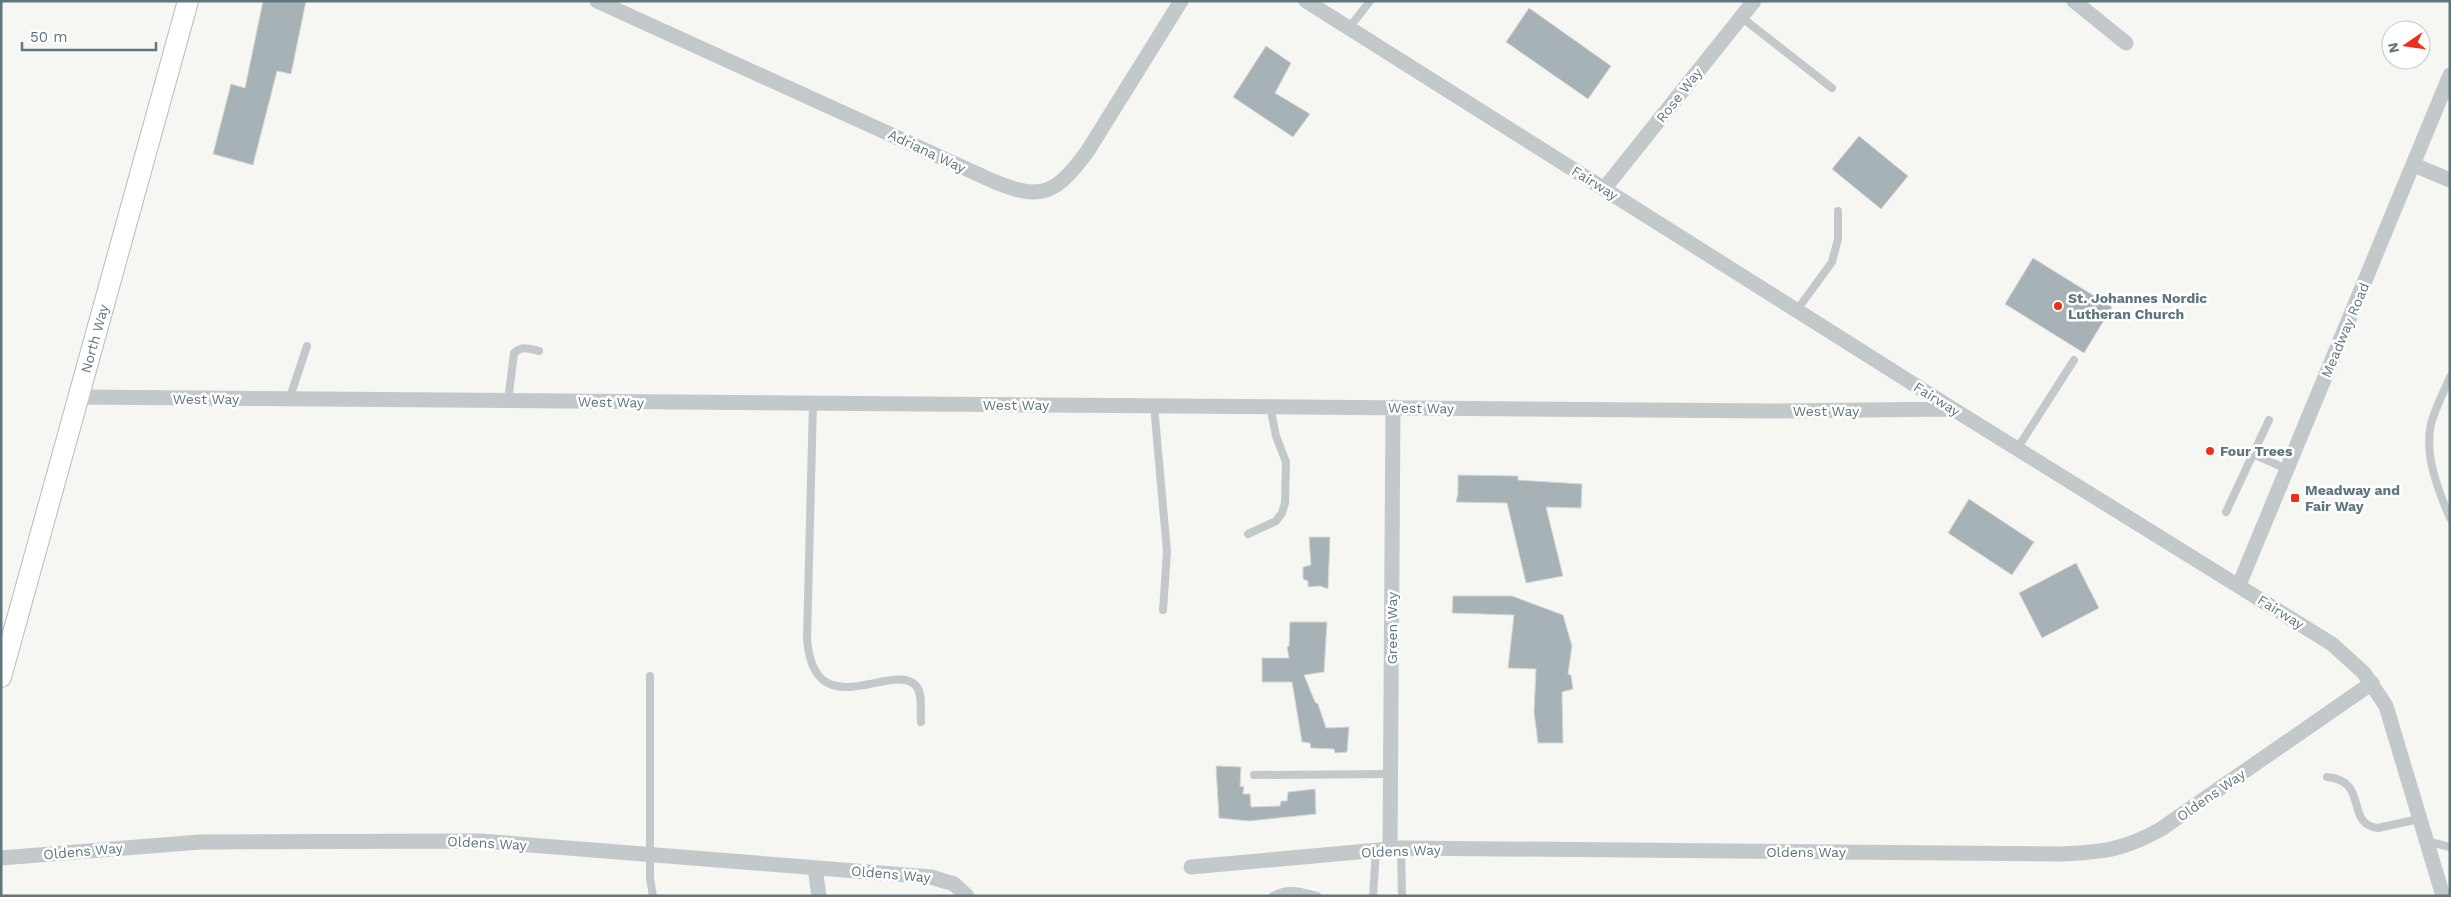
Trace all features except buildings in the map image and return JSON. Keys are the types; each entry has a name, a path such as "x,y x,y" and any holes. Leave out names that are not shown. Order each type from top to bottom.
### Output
{"street":[{"name":"North Way","path":"1,677 188,1"},
{"name":"Adriana Way","path":"597,1 993,181 1015,190 1032,194 1050,189 1072,172 1087,152 1181,1"},
{"name":"Fairway","path":"1306,1 1953,409 2332,644 2356,664 2372,683 2386,706 2443,896"},
{"name":"Rose Way","path":"1604,189 1754,1"},
{"path":"2074,1 2126,43"},
{"name":"Meadway Road","path":"2239,585 2450,75"},
{"path":"2414,165 2450,180"},
{"name":"West Way","path":"79,397 1394,407 1772,412 1953,409"},
{"name":"Green Way","path":"1389,849 1394,407"},
{"name":"Oldens Way","path":"1191,867 1389,849 2062,854 2121,848 2161,829 2372,683"},
{"name":"Oldens Way","path":"1,858 200,842 481,841 944,880 954,884 967,896"},
{"path":"815,868 820,896"}],"lane":[{"path":"1349,28 1370,1"},
{"path":"1742,16 1832,88"},
{"path":"1797,310 1832,262 1838,239 1838,210"},
{"path":"289,400 307,346"},
{"path":"508,401 514,352 525,348 539,351"},
{"path":"2017,449 2074,360"},
{"path":"2450,377 2432,422 2430,443 2439,492 2450,518"},
{"path":"813,403 807,640 809,660 815,673 827,683 842,687 896,681 910,682 916,686 920,693 921,722"},
{"path":"1154,405 1167,552 1164,610"},
{"path":"1248,534 1276,521 1282,513 1285,503 1286,462 1276,436 1270,406"},
{"path":"2226,512 2270,420"},
{"path":"2253,454 2287,469"},
{"path":"650,676 650,878 653,896"},
{"path":"1254,775 1390,774"},
{"path":"2327,777 2338,778 2350,785 2362,822 2371,827 2378,828 2419,819"},
{"path":"2426,841 2450,847"},
{"path":"1373,896 1389,849"},
{"path":"1389,849 1402,896"},
{"path":"1273,896 1293,890 1317,896"}],"place":[{"name":"St. Johannes Nordic Lutheran Church","path":"2058,306"},
{"name":"Four Trees","path":"2210,451"},
{"name":"Meadway and Fair Way","path":"2295,498"}]}
